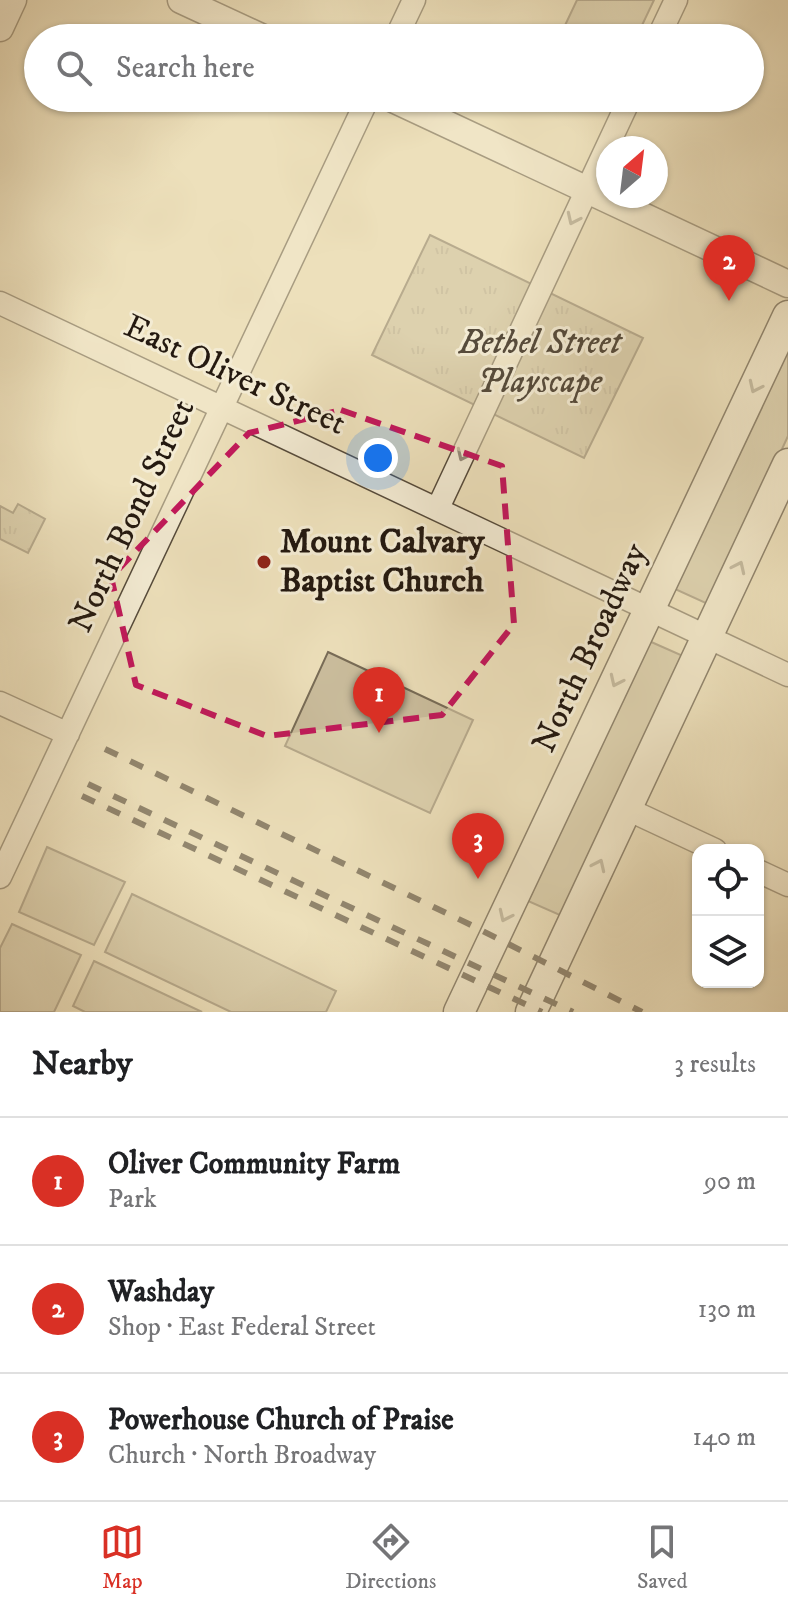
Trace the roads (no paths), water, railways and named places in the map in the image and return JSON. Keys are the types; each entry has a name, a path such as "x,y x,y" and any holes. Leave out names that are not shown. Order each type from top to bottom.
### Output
{"main road":[{"name":"North Broadway","path":"459,1012 788,316"},
{"path":"531,1012 788,464"}],"street":[{"path":"0,28 13,0"},
{"path":"181,0 233,24"},
{"path":"403,24 414,0"},
{"path":"665,24 676,0"},
{"name":"North Bond Street","path":"0,877 361,112"},
{"path":"421,112 788,284"},
{"path":"438,508 623,112"},
{"name":"East Oliver Street","path":"0,303 788,675"},
{"path":"0,703 68,734"},
{"path":"625,808 702,844"},
{"path":"764,874 788,885"}],"railway":[{"path":"105,749 469,924 642,1012"},
{"path":"88,784 573,1012"},
{"path":"82,796 542,1012"}],"place":[{"name":"Washday","path":"729,301"},
{"name":"Mount Calvary Baptist Church","path":"264,562"},
{"name":"Oliver Community Farm","path":"379,733"},
{"name":"Powerhouse Church of Praise","path":"478,879"}],"park label":[{"name":"Bethel Street Playscape","path":"540,362"}]}
